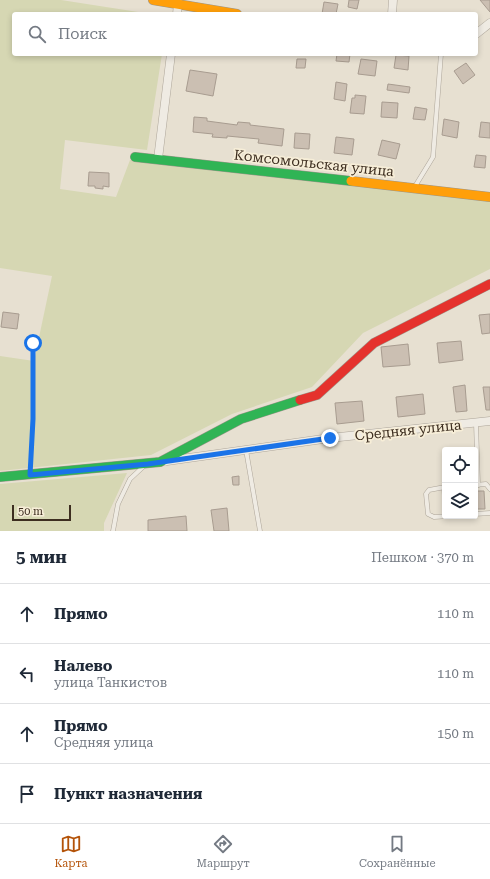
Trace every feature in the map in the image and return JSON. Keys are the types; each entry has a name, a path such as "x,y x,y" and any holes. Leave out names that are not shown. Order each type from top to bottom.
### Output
{"street":[{"path":"153,0 226,12"},
{"path":"392,12 393,0"},
{"path":"177,12 178,3"},
{"path":"478,32 490,23"},
{"path":"158,159 172,56"},
{"name":"Комсомольская улица","path":"135,157 490,197"},
{"path":"0,477 160,462 241,419 317,395 374,343 490,284"},
{"name":"Средняя улица","path":"160,462 330,438 490,421"}],"lane":[{"path":"414,188 433,157 441,56"},
{"path":"476,423 477,483"},
{"path":"246,450 260,531"},
{"path":"113,531 118,504 130,479 148,464"},
{"path":"478,485 486,484 490,489"},
{"path":"442,487 429,490 426,494 428,514 434,517 442,516"},
{"path":"478,514 490,513"}],"path":[{"path":"30,475 33,419 33,343"}],"green space":[{"path":"0,0 61,0 138,12 12,12 12,56 162,56 147,150 65,140 60,189 116,197 130,160 482,199 490,198 490,269 363,333 312,387 232,414 151,455 0,471 0,356 34,361 52,276 0,268"},
{"path":"127,473 104,523 104,531 0,531 0,484"}],"building":[{"path":"349,0 359,0 357,9 348,7"},
{"path":"480,0 490,0 490,12"},
{"path":"324,2 338,4 336,12 322,12"},
{"path":"337,56 350,56 349,62 336,61"},
{"path":"396,56 409,56 408,70 394,68"},
{"path":"297,59 306,59 305,68 296,68"},
{"path":"361,59 377,61 375,76 358,74"},
{"path":"466,63 475,75 463,84 454,71"},
{"path":"190,70 217,74 213,96 186,91"},
{"path":"336,82 347,84 345,101 334,99"},
{"path":"388,84 410,87 409,93 387,90"},
{"path":"355,95 366,96 364,114 350,113 352,98 355,98"},
{"path":"382,102 398,103 397,118 381,117"},
{"path":"415,107 427,109 425,120 413,119"},
{"path":"194,117 207,118 207,121 237,125 238,122 250,123 250,125 284,129 282,146 258,143 259,139 227,136 227,138 212,137 213,134 193,132"},
{"path":"444,119 459,122 457,138 442,135"},
{"path":"481,122 490,123 490,138 479,137"},
{"path":"295,133 310,134 309,149 294,148"},
{"path":"336,137 354,139 352,155 334,153"},
{"path":"382,140 400,144 396,159 378,155"},
{"path":"476,155 486,156 485,168 474,167"},
{"path":"89,172 109,173 109,187 103,186 103,189 95,188 95,186 88,186"},
{"path":"3,312 19,314 17,329 1,327"},
{"path":"490,314 490,333 482,334 479,315"},
{"path":"461,341 463,360 439,363 437,343"},
{"path":"408,344 410,365 383,367 381,347"},
{"path":"465,385 467,411 456,412 453,387"},
{"path":"483,387 490,387 490,410 486,410"},
{"path":"423,394 425,414 398,417 396,397"},
{"path":"362,401 364,421 337,424 335,403"},
{"path":"239,476 239,485 233,485 232,477"},
{"path":"478,491 484,491 485,509 478,509"},
{"path":"227,508 229,531 214,531 211,510"},
{"path":"186,516 187,531 148,531 148,520"}],"traffic: fast":[{"path":"135,157 351,181"},
{"path":"0,477 160,462 241,419 300,400"}],"traffic: slow":[{"path":"153,0 225,12"},
{"path":"351,181 490,197"}],"traffic: jam":[{"path":"300,400 317,395 374,343 490,284"}],"route":[{"path":"33,343 33,419 30,475 148,464 330,438"}]}
